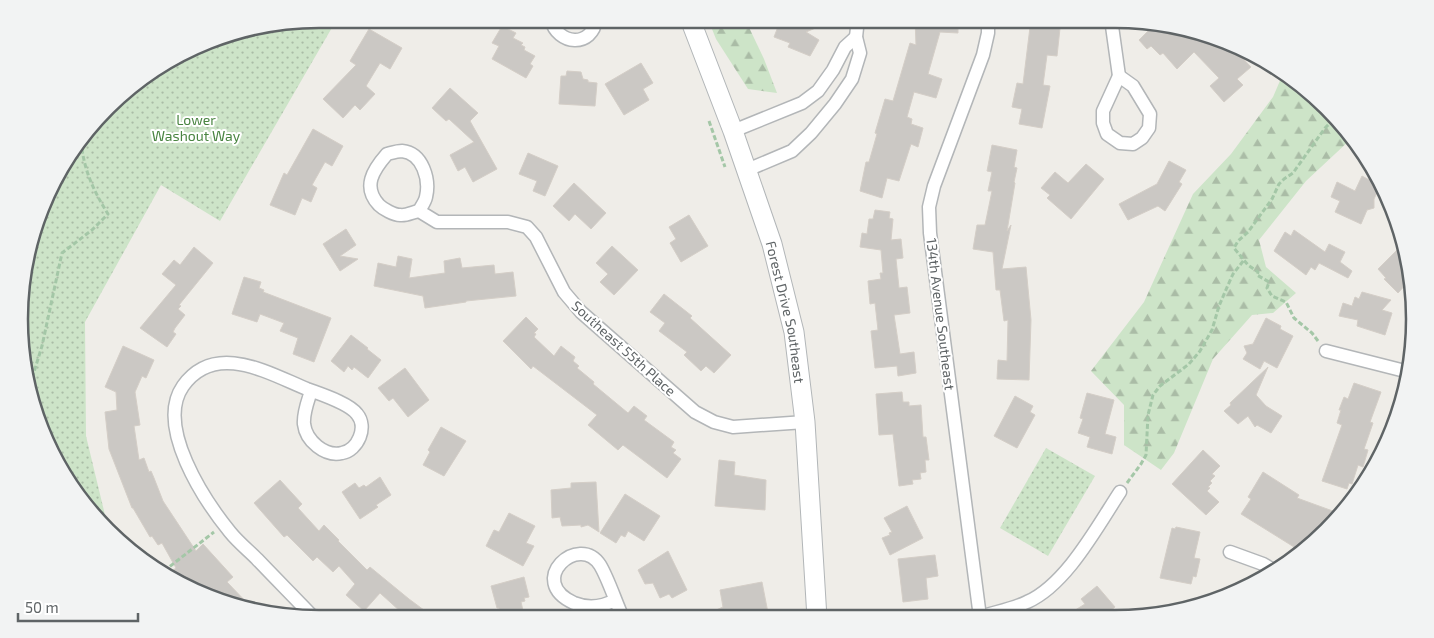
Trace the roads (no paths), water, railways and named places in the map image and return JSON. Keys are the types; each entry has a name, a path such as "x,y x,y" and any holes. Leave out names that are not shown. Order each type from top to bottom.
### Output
{"main road":[{"name":"Forest Drive Southeast","path":"693,28 733,131 772,244 794,332 805,422 816,610"}],"street":[{"path":"555,28 562,37 576,40 588,35 594,28"},
{"path":"747,170 792,151 835,104 852,79 860,53 856,37 857,28"},
{"name":"134th Avenue Southeast","path":"979,610 930,233 929,207 934,186 983,55 988,28"},
{"path":"1113,28 1119,76 1104,111 1103,123 1107,134 1120,143 1132,144 1142,138 1149,128 1150,114 1133,86 1119,76"},
{"path":"733,131 802,104 818,91 833,70 845,47 856,37"},
{"path":"402,151 415,156 424,167 427,182 426,198 419,211 400,216 382,208 372,197 370,184 375,167 387,154 402,151"},
{"name":"Southeast 55th Place","path":"419,211 438,222 508,222 527,227 536,236 564,292 581,312 695,412 714,422 733,427 805,422"},
{"path":"1326,351 1402,370"},
{"path":"307,610 227,528 203,493 180,449 174,420 176,401 183,386 196,372 211,364 249,365 340,402 357,414 362,427 360,438 353,447 344,453 332,454 320,449 310,439 304,425 306,408 312,391"},
{"path":"1002,610 1027,602 1043,593 1071,564 1120,492"},
{"path":"1230,552 1268,567"},
{"path":"615,600 604,606 581,606 568,600 558,593 554,582 555,572 561,563 570,556 581,554 591,557 600,564 619,610"}],"park label":[{"name":"Lower Washout Way","path":"196,128"}]}
